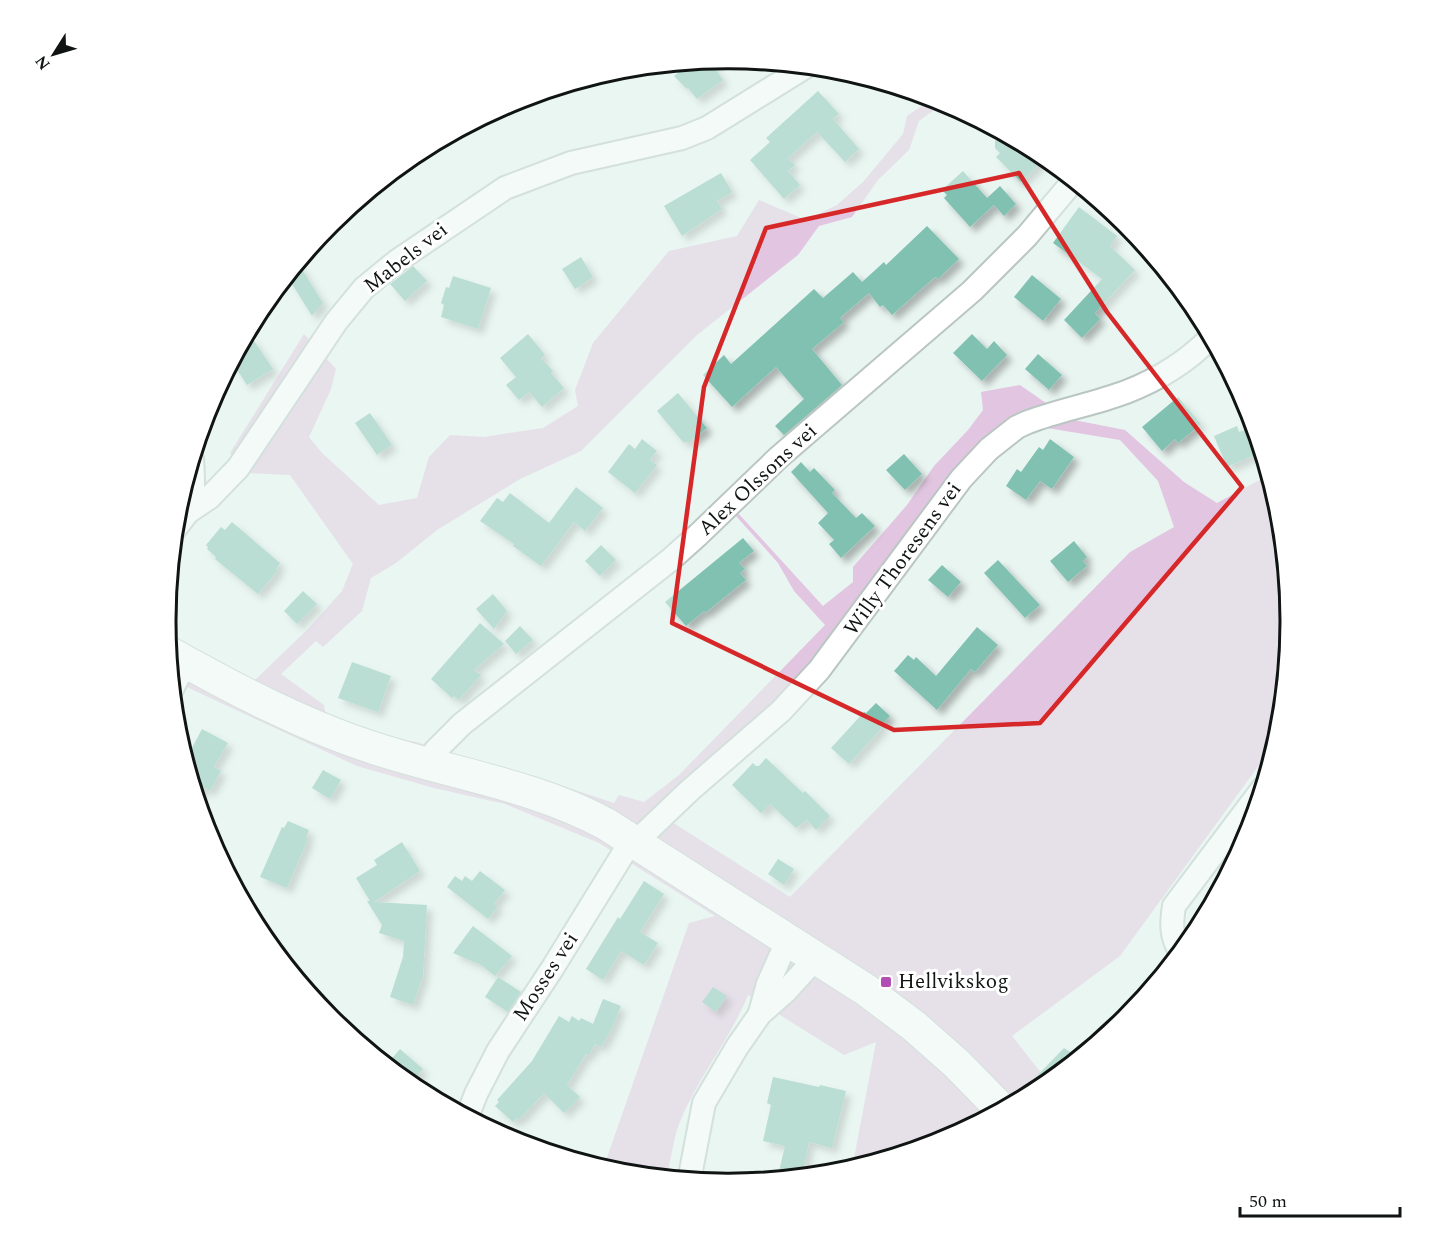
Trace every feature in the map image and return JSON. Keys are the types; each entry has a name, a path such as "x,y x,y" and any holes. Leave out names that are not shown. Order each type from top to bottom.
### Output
{"main road":[{"path":"178,669 379,750 554,801 583,812 636,842 866,990 914,1026 957,1064 996,1104"}],"street":[{"name":"Mabels vei","path":"186,515 209,498 238,468 336,322 364,288 397,261 506,188 571,163 665,143 707,128 795,73"},
{"name":"Alex Olssons vei","path":"430,765 435,751 462,724 669,560 780,457 972,291 1027,236 1068,187"},
{"name":"Willy Thoresens vei","path":"636,842 689,791 781,711 819,670 961,479 989,449 1017,427 1028,422 1106,399 1142,385 1165,373 1204,342"},
{"path":"188,512 192,486"},
{"path":"1175,945 1171,930 1174,906 1247,809"},
{"name":"Mosses vei","path":"470,1110 498,1051 623,854 636,842"},
{"path":"760,1014 768,984 789,939"},
{"path":"691,1173 704,1103 737,1047 760,1014 785,992 817,957"}],"highlighted area":[{"path":"1019,173 1107,312 1242,487 1040,723 894,730 672,623 704,387 766,228"}],"shaded area":[{"path":"923,105 935,109 919,121 909,150 878,180 852,217 819,226 798,255 697,335 581,451 520,479 437,530 396,563 371,578 362,611 323,647 316,641 281,674 324,705 326,716 381,736 416,742 539,778 614,803 619,795 644,802 679,775 825,625 794,591 778,563 736,516 738,513 823,606 853,582 853,567 907,505 934,466 968,430 983,410 981,392 1020,385 1069,419 1125,430 1184,482 1217,503 1262,479 1276,549 1280,622 1276,694 1263,760 1120,956 1012,1036 1043,1075 1004,1100 972,1117 906,1145 854,1159 876,1042 844,1055 748,995 741,1012 686,1107 677,1130 668,1170 606,1160 689,923 715,916 599,843 505,804 434,788 357,766 191,689 179,682 176,638 255,680 307,630 342,591 353,564 290,475 247,473 230,453 304,334 336,369 331,389 309,437 322,453 379,505 417,498 429,457 450,435 484,437 543,428 578,406 575,390 593,343 669,251 737,236 759,200 806,220 837,205 863,182 903,134 907,116","holes":["1047,428 1120,440 1158,481 1174,527 1130,552 790,897 656,812 810,671 977,450"]}],"building":[{"path":"716,69 723,80 697,99 674,76 678,73"},
{"path":"818,91 839,114 833,119 859,149 845,162 817,132 788,158 795,165 788,171 800,185 784,199 750,160 770,142 766,138"},
{"path":"997,139 1004,143 1038,165 1021,182 996,157 1000,153 995,148"},
{"path":"963,171 987,198 1000,186 1016,204 1004,216 994,205 970,227 944,198 947,195 942,190"},
{"path":"721,173 732,192 717,201 722,209 682,236 664,206"},
{"path":"1079,207 1117,236 1110,246 1135,270 1095,313 1100,319 1082,338 1064,320 1102,279 1053,243"},
{"path":"927,226 959,259 938,279 935,277 892,315 883,305 880,307 869,293 840,318 844,322 812,349 842,385 784,435 775,426 804,399 776,367 732,407 703,375 724,355 731,364 814,289 823,298 853,272 862,282 884,262 886,265"},
{"path":"581,257 593,277 575,289 562,269"},
{"path":"413,266 427,281 405,301 390,284"},
{"path":"302,270 323,303 312,316 291,283"},
{"path":"1032,275 1061,299 1043,321 1014,297"},
{"path":"453,276 491,288 478,329 441,317 444,305 441,303 446,287 449,288"},
{"path":"528,334 545,355 541,358 553,371 551,373 564,388 542,407 529,392 519,400 506,385 516,377 500,358"},
{"path":"972,334 987,349 994,341 1007,355 982,381 953,353"},
{"path":"253,340 273,369 247,385 237,369"},
{"path":"1038,354 1062,375 1049,390 1025,369"},
{"path":"678,393 707,428 690,442 683,442 657,411"},
{"path":"1178,397 1201,424 1178,443 1175,439 1162,451 1142,427"},
{"path":"370,413 392,445 377,455 355,423"},
{"path":"1237,426 1239,432 1245,430 1254,455 1227,467 1214,436"},
{"path":"642,439 657,451 650,460 657,465 635,493 608,472 629,444 635,449"},
{"path":"1050,439 1074,457 1052,489 1040,481 1026,500 1006,486 1017,469 1021,472 1039,447 1043,450"},
{"path":"904,454 922,474 905,490 886,470"},
{"path":"801,462 810,472 814,468 835,490 832,493 856,518 862,513 875,526 841,558 829,544 834,540 818,523 828,513 791,472"},
{"path":"576,487 603,508 585,531 574,522 541,566 480,521 497,498 503,502 510,493 549,523"},
{"path":"232,522 280,563 276,569 278,570 258,594 215,559 216,557 207,549 206,545 221,527 225,530"},
{"path":"743,538 754,551 739,563 745,569 740,573 746,580 686,626 665,602"},
{"path":"1074,541 1087,557 1083,561 1087,566 1068,582 1050,561"},
{"path":"601,545 616,560 600,576 585,561"},
{"path":"998,560 1040,605 1025,618 984,573"},
{"path":"942,565 961,582 948,597 928,580"},
{"path":"303,591 317,604 297,624 284,611"},
{"path":"493,594 507,611 494,629 476,609"},
{"path":"480,623 504,644 474,670 481,675 459,700 454,696 452,698 431,679"},
{"path":"520,626 533,640 516,654 505,641"},
{"path":"977,627 998,645 975,672 971,669 937,710 894,671 908,655 914,660 916,657 936,676"},
{"path":"352,662 391,676 378,712 338,698"},
{"path":"876,703 890,716 849,764 831,748 864,712 866,713"},
{"path":"202,729 228,743 214,767 221,771 210,791 203,787 202,789 191,750"},
{"path":"766,758 830,816 816,830 807,820 796,828 770,804 761,813 732,785 753,763 759,766"},
{"path":"323,770 341,780 330,799 312,788"},
{"path":"288,821 309,830 306,838 308,839 287,888 260,877 282,827 284,828"},
{"path":"402,842 420,871 374,902 427,905 423,976 413,1005 390,997 403,957 404,941 379,933 382,925 356,878 377,865 374,860"},
{"path":"778,859 794,869 784,885 768,874"},
{"path":"480,871 505,890 494,904 498,906 488,919 447,887 455,876 462,881 465,876 472,881"},
{"path":"644,881 664,894 640,932 658,943 644,965 621,951 603,980 586,969 618,917 620,919"},
{"path":"473,926 512,956 495,976 481,965 453,953"},
{"path":"498,977 521,992 508,1012 485,997"},
{"path":"713,987 727,996 716,1012 702,1002"},
{"path":"603,999 621,1006 601,1047 595,1044 589,1055 586,1054 567,1085 580,1097 564,1113 544,1093 519,1120 517,1118 513,1122 495,1106 499,1102 497,1100 532,1061 559,1016 569,1022 572,1016 579,1021 581,1018 593,1024"},
{"path":"1064,1048 1072,1053 1035,1081 1031,1082"},
{"path":"400,1049 423,1069 416,1077 391,1059"},
{"path":"773,1077 846,1091 832,1148 809,1142 804,1168 800,1169 779,1171 785,1146 763,1141 771,1105 767,1103"}],"place":[{"name":"Hellvikskog","path":"886,982"}]}
